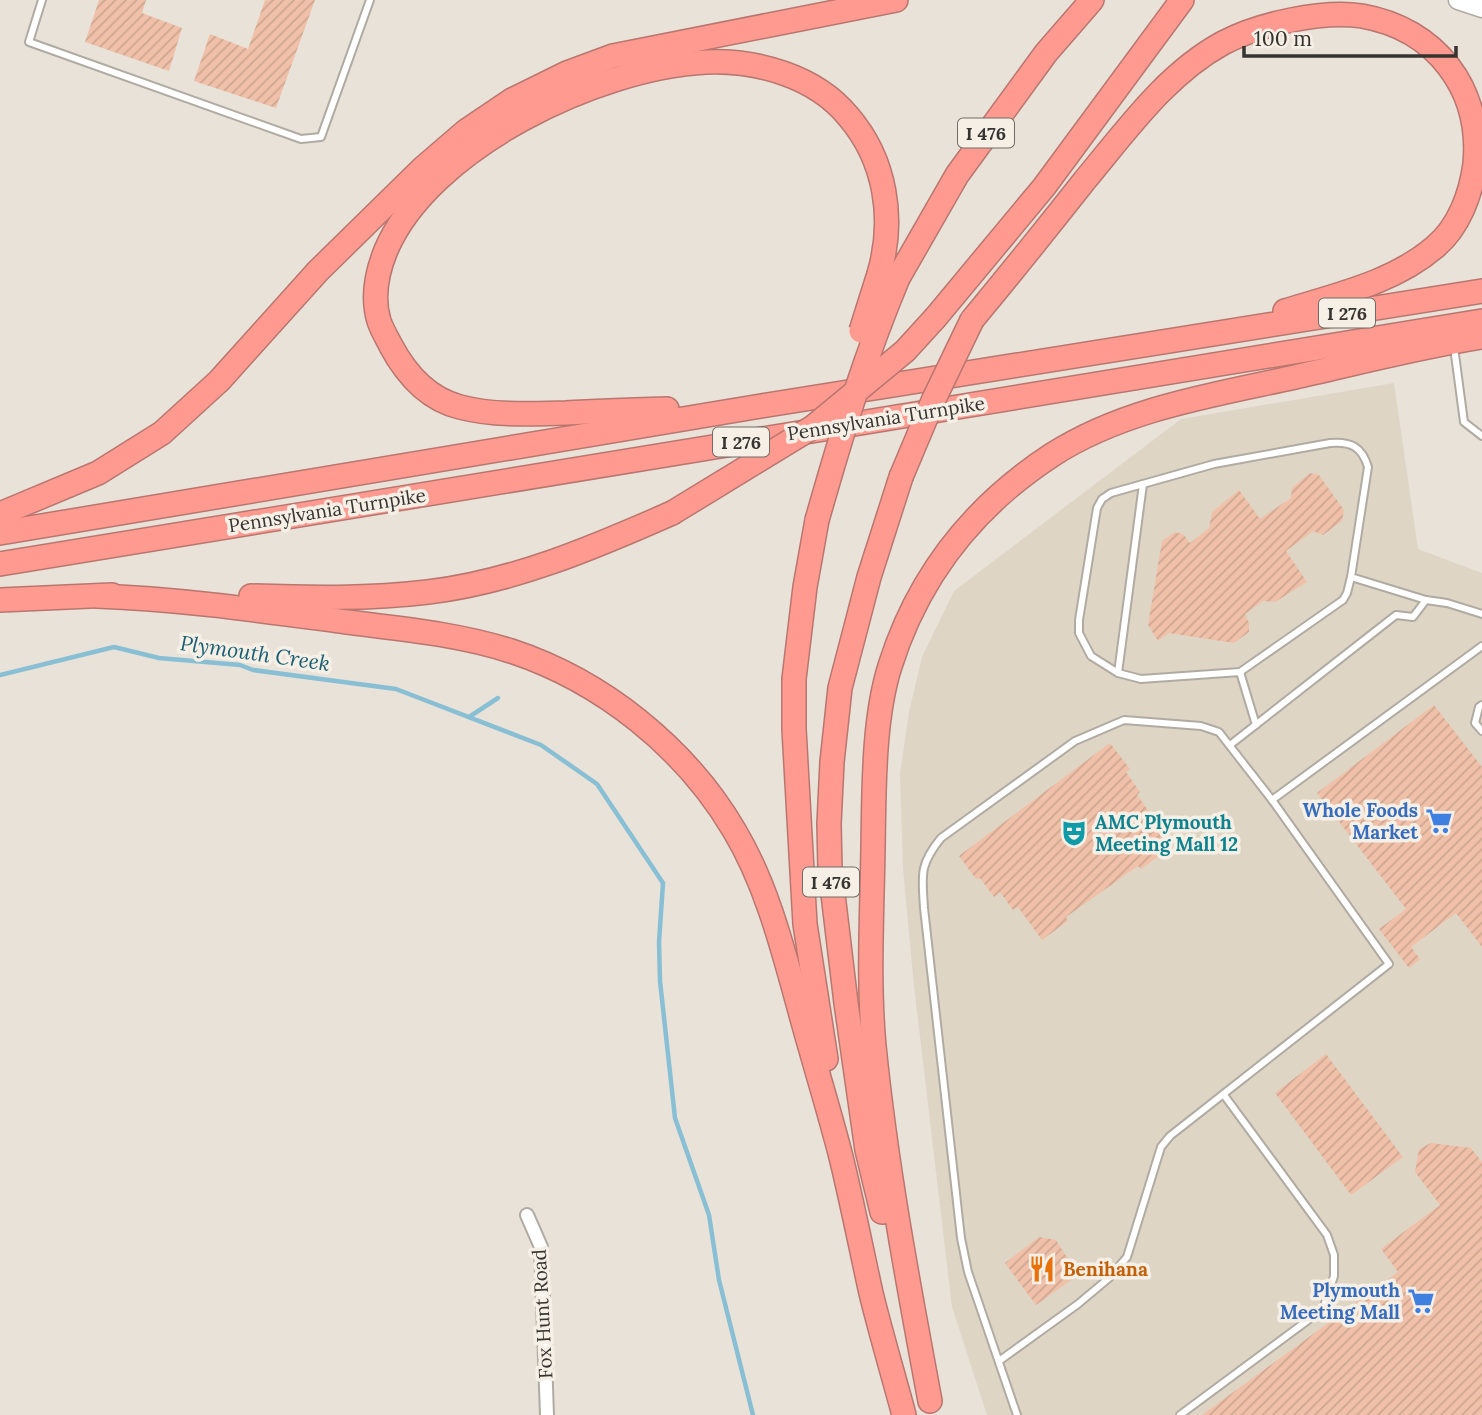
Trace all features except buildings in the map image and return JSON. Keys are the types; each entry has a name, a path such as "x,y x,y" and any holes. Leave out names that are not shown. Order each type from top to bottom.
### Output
{"highway":[{"path":"0,514 98,473 162,433 219,381 318,271 423,168 466,131 512,100 567,73 613,56 896,0"},
{"name":"I 476","path":"904,1415 872,1297 841,1158 805,924 794,729 794,679 805,587 826,454 837,407 888,276 979,144 1046,53 1091,0"},
{"name":"I 476","path":"932,1408 900,1291 867,1150 830,869 832,762 840,688 869,577 901,477 933,401 972,320 1044,187 1182,0"},
{"path":"972,320 1138,116 1173,81 1223,44 1262,28 1331,15 1362,16 1390,24 1422,41 1445,61 1456,76 1471,105 1476,134 1474,172 1461,213 1451,230 1426,254 1392,275 1211,335"},
{"path":"761,406 514,415 459,407 440,400 408,374 379,321 376,288 385,253 408,210 447,172 479,146 528,116 612,81 705,62 740,63 770,69 813,87 837,103 853,121 873,156 882,179 888,226 888,276"},
{"path":"0,600 97,596 331,598 430,592 498,578 586,550 672,513 813,428 905,351 1044,187"},
{"name":"Pennsylvania Turnpike","path":"0,533 761,406 1482,290"},
{"name":"Pennsylvania Turnpike","path":"0,564 1482,321"},
{"path":"932,1408 891,1183 874,1043 872,972 874,794 878,731 889,669 929,576 981,513 1020,478 1054,454 1092,433 1142,414 1214,394 1482,337"},
{"path":"97,596 169,600 262,610 423,632 486,644 512,651 559,671 636,720 673,750 723,813 744,848 775,924 841,1158"}],"main road":[{"path":"1458,0 1482,8"}],"street":[{"name":"Fox Hunt Road","path":"527,1215 541,1247 547,1415"}],"lane":[{"path":"42,0 29,42 301,139 321,137 370,0"},
{"path":"1454,341 1464,422 1482,436"},
{"path":"1340,442 1353,446 1364,454 1368,467 1351,577 1343,600 1240,672 1141,679 1118,673 1091,656 1079,632 1097,508 1102,499 1111,493 1214,464 1340,442"},
{"path":"1118,673 1143,484"},
{"path":"1351,577 1482,614"},
{"path":"1230,746 1396,615 1413,617 1426,600"},
{"path":"1272,800 1482,646"},
{"path":"1240,672 1256,724"},
{"path":"1482,705 1475,723 1482,732"},
{"path":"999,1361 1078,1304 1109,1278 1127,1256 1161,1147 1188,1120 1224,1095 1389,964 1272,800 1219,732 1201,726 1147,720 1120,721 1075,741 941,838 927,856 922,877 924,912 961,1238 968,1272 1017,1415"},
{"path":"1180,1415 1324,1309 1334,1276 1334,1255 1327,1235 1224,1095"}],"shaded area":[{"name":"Plymouth Meeting Mall","path":"1394,383 1418,549 1482,573 1482,1415 987,1415 952,1307 903,869 900,774 909,712 922,657 954,591 1181,419"}],"waterway":[{"path":"0,675 114,647 159,658 240,665 253,670 396,689 541,745 597,784 663,883 659,942 660,981 675,1118 709,1215 719,1280 753,1415"},
{"name":"Plymouth Creek","path":"469,717 498,698"}],"place":[{"name":"Whole Foods Market","path":"1439,821"},
{"name":"AMC Plymouth Meeting Mall 12","path":"1074,833"},
{"name":"Benihana","path":"1042,1269"},
{"name":"Plymouth Meeting Mall","path":"1421,1301"}]}
